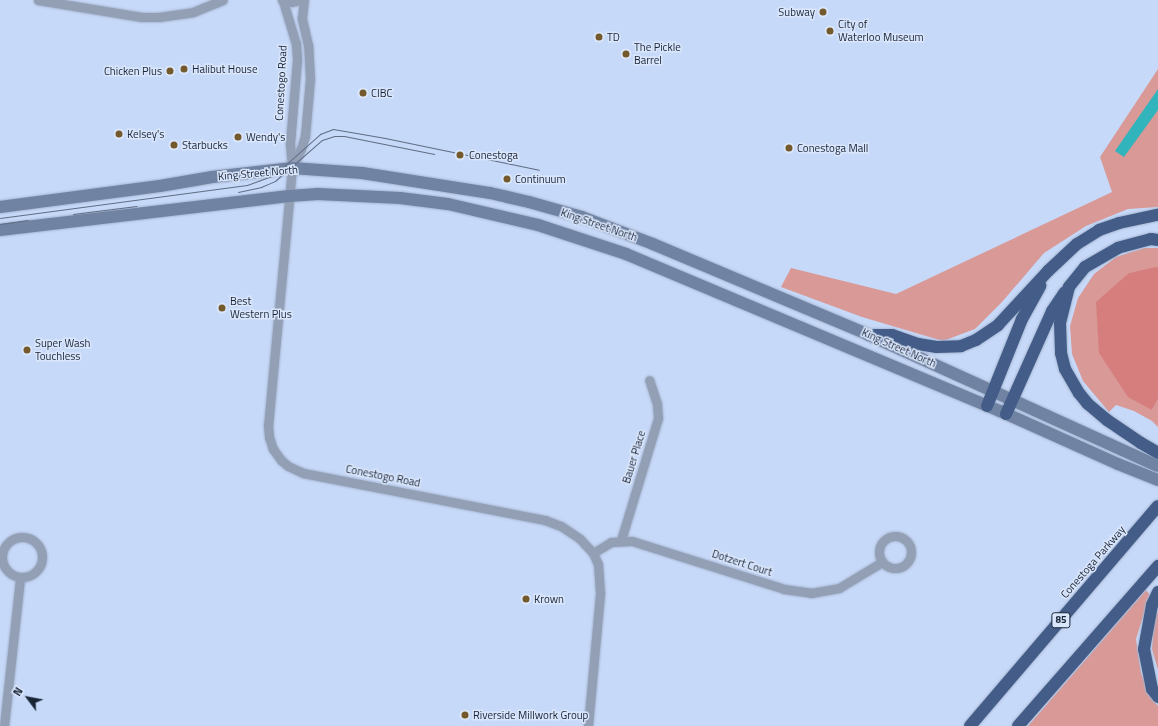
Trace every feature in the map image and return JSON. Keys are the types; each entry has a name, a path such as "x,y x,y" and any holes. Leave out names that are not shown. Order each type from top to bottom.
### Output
{"highway":[{"path":"869,335 892,335 933,347 961,346 976,340 998,325 1048,271 1077,244 1099,230 1119,223 1158,215"},
{"path":"1006,414 1052,311 1069,286 1085,267 1118,248 1151,239 1158,240"},
{"path":"987,406 1022,319 1048,271"},
{"path":"1069,286 1060,322 1061,352 1065,369 1079,393 1088,404 1141,443 1158,452"},
{"name":"Conestoga Parkway","path":"970,726 1156,508"},
{"path":"1018,726 1158,566"},
{"path":"1158,592 1152,605 1144,649 1152,689 1158,697"}],"main road":[{"name":"King Street North","path":"0,207 152,187 212,177 292,168 362,173 469,189 529,202 603,224 869,335 1158,466"},
{"name":"King Street North","path":"0,230 289,196 334,194 400,198 448,204 538,225 586,239 689,280 1158,480"},
{"path":"586,239 603,224"}],"street":[{"path":"38,0 142,17 158,17 193,12 223,0"},
{"path":"283,0 292,2 300,0"},
{"name":"Conestogo Road","path":"283,0 296,44 290,144 292,168 268,425 269,437 273,449 281,460 288,466 304,473 545,520 561,526 580,539 592,552 598,568 600,594 588,726"},
{"name":"Conestogo Road","path":"292,168 305,136 310,79 308,45 302,18 304,0"},
{"name":"Bauer Place","path":"621,540 658,418 657,404 650,380"},
{"path":"27,537 34,540 39,546 42,560 34,573 28,577 20,578 13,576 3,565 2,550 6,543 12,539 27,537"},
{"name":"Dotzert Court","path":"592,552 601,546 621,540 637,542 784,589 811,593 839,588 882,562"},
{"path":"4,726 20,578"}],"shaded area":[{"path":"1158,69 1158,207 1128,209 1086,226 1044,253 1002,302 975,329 943,341 862,317 781,287 791,268 896,294 1112,192 1100,157"},
{"path":"1158,89 1158,110 1124,157 1115,151"},
{"path":"1144,248 1158,248 1158,268 1129,273 1152,410 1158,399 1158,427 1152,421 1134,411 1116,405 1109,412 1083,381 1072,354 1070,326 1078,298 1094,274 1116,257"},
{"path":"1156,267 1158,268 1158,399 1152,410 1128,397 1099,353 1096,302 1129,273"},
{"path":"1146,590 1150,595 1136,639 1141,673 1152,699 1158,706 1158,726 1028,726"},
{"path":"1158,612 1158,670 1152,649 1154,620"}],"tram line":[{"path":"0,218 247,185 274,175 320,134 333,129 385,138 539,170"},
{"path":"238,192 261,187 275,181 322,140 334,136 344,136 434,154"},
{"path":"73,214 137,206"},
{"path":"0,224 28,220"}],"place":[{"name":"Subway","path":"823,12"},
{"name":"City of Waterloo Museum","path":"830,31"},
{"name":"TD","path":"599,37"},
{"name":"The Pickle Barrel","path":"626,54"},
{"name":"Halibut House","path":"184,69"},
{"name":"Chicken Plus","path":"170,71"},
{"name":"CIBC","path":"363,93"},
{"name":"Kelsey's","path":"119,134"},
{"name":"Wendy's","path":"238,137"},
{"name":"Starbucks","path":"174,145"},
{"name":"Conestoga Mall","path":"789,148"},
{"name":"Conestoga","path":"460,155"},
{"name":"Continuum","path":"507,179"},
{"name":"Best Western Plus","path":"222,308"},
{"name":"Super Wash Touchless","path":"27,350"},
{"name":"Krown","path":"526,599"},
{"name":"Riverside Millwork Group","path":"465,715"}]}
